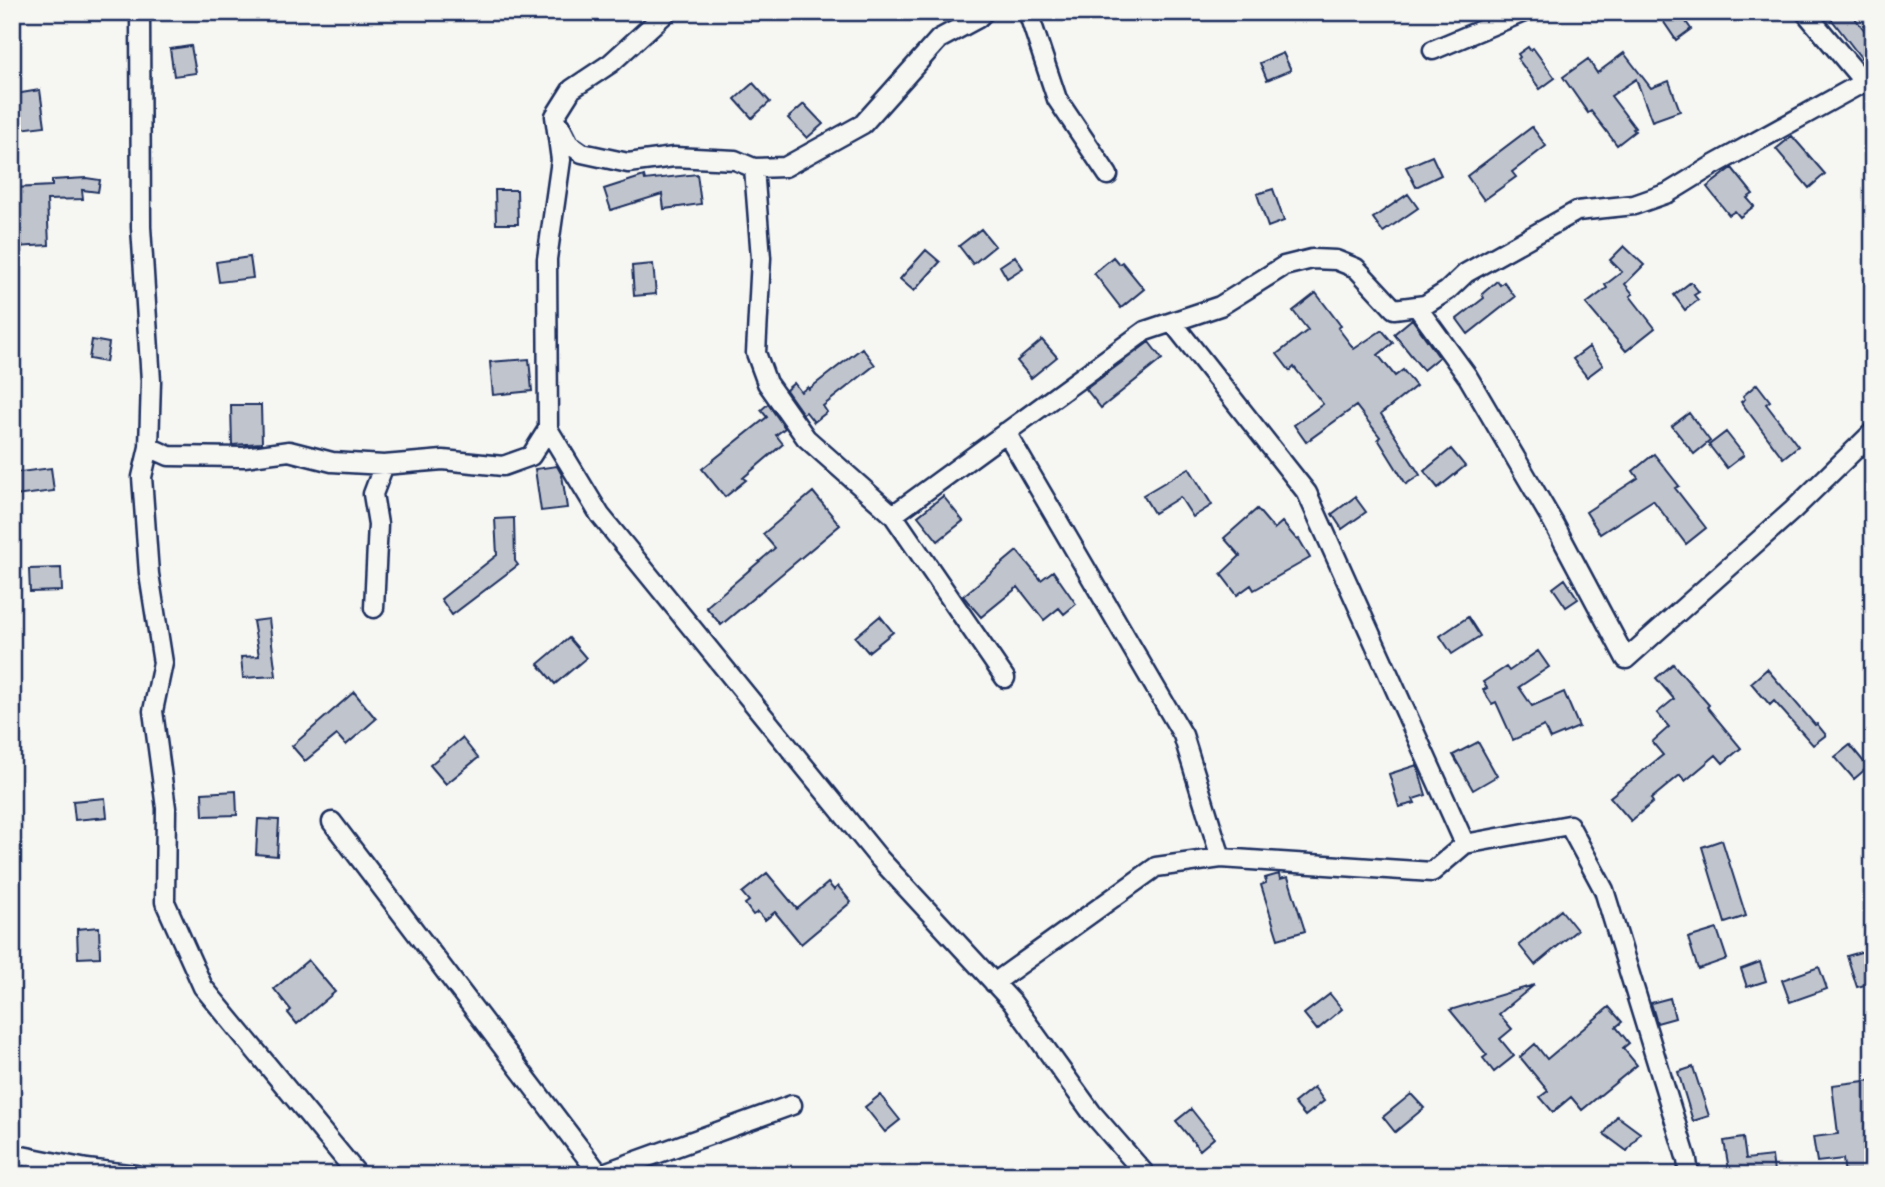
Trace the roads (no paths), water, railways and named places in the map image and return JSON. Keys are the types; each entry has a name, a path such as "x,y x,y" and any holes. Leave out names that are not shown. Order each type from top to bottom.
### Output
{"street":[{"path":"140,12 141,227 150,381 149,447 142,477 149,574 163,663 153,711 166,808 165,902 203,987 358,1175"},
{"path":"667,12 611,63 572,89 555,116 561,160 547,259 548,429 600,515 878,857 1012,1002 1092,1114 1146,1175"},
{"path":"555,116 569,144 582,153 628,163 674,157 735,160 754,168 785,167 863,124 939,39 984,12"},
{"path":"1028,12 1057,99 1108,175"},
{"path":"1433,50 1524,12"},
{"path":"893,515 1145,331 1220,306 1284,266 1312,259 1336,260 1356,268 1394,309 1425,305 1447,291 1466,273 1577,211 1634,205 1668,193 1868,80 1805,12"},
{"path":"754,168 761,258 756,353 767,383 806,438 893,515 1005,678"},
{"path":"1417,307 1468,377 1553,522 1626,659 1793,510 1873,432"},
{"path":"1172,322 1307,493 1465,844"},
{"path":"149,447 169,456 244,457 289,452 332,463 384,465 443,460 503,466 531,456 548,429"},
{"path":"1006,432 1183,735 1221,858"},
{"path":"374,608 378,524 373,494 384,465"},
{"path":"332,822 599,1175 792,1105"},
{"path":"994,983 1156,867 1221,858 1432,872 1465,844 1569,825 1604,890 1687,1160 1689,1175"},
{"path":"12,1154 87,1170 136,1175"}]}
